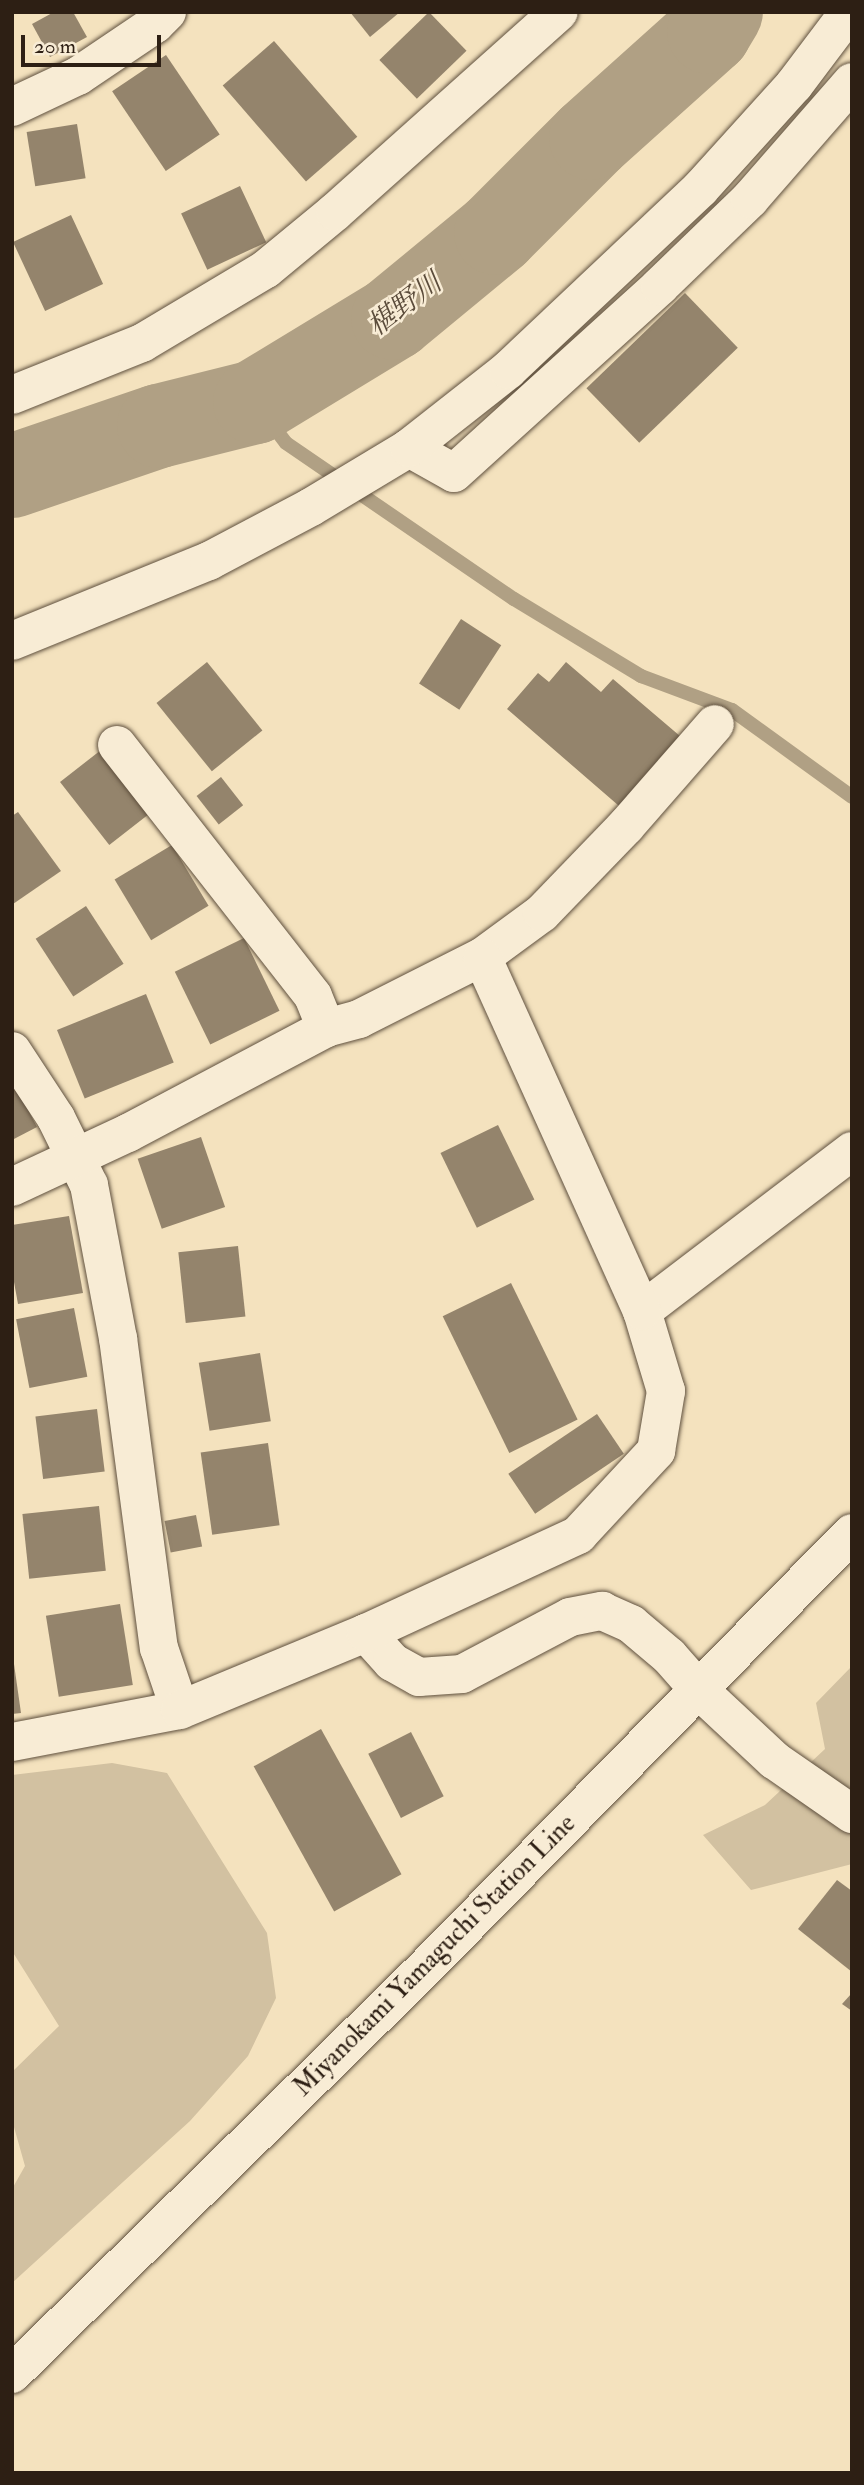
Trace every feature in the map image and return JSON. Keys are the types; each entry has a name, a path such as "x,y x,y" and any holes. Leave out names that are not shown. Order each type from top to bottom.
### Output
{"street":[{"path":"12,107 78,76 155,24 167,12"},
{"path":"12,395 142,343 266,269 335,212 559,12"},
{"path":"12,641 209,561 311,507 409,448 508,370 700,189 794,85 849,12"},
{"path":"409,448 454,472 660,286 750,199 852,82"},
{"path":"12,1187 128,1133 326,1028 359,1019 482,957 542,913 626,826 715,724"},
{"path":"117,745 313,996 326,1028"},
{"path":"12,1742 180,1710 366,1633 578,1535 656,1451 666,1391 642,1311 482,957"},
{"path":"12,1051 56,1118 89,1185 118,1338 159,1648 180,1710"},
{"path":"642,1311 852,1151"},
{"name":"Miyanokami Yamaguchi Station Line","path":"12,2374 403,1990 852,1533"},
{"path":"366,1633 392,1662 419,1677 462,1674 570,1617 602,1611 631,1624 669,1656 699,1690 774,1760 852,1814"}],"shaded area":[{"path":"852,1666 852,1864 751,1890 703,1835 765,1805 825,1749 816,1703"},
{"path":"112,1763 167,1773 267,1933 276,1998 248,2056 190,2121 12,2283 12,2189 25,2166 12,2120 12,2072 59,2026 12,1951 12,1775"}],"building":[{"path":"54,12 73,12 87,37 50,57 32,24"},
{"path":"350,12 400,12 370,37"},
{"path":"429,12 467,51 417,99 379,60"},
{"path":"274,41 357,137 306,181 223,86"},
{"path":"166,55 220,135 166,171 112,91"},
{"path":"77,124 86,178 35,186 27,132"},
{"path":"240,186 266,242 207,270 181,213"},
{"path":"71,215 103,284 45,311 13,242"},
{"path":"685,293 738,348 639,443 586,388"},
{"path":"461,619 501,645 459,710 419,684"},
{"path":"207,662 262,730 212,771 156,703"},
{"path":"566,662 601,692 613,679 687,742 626,812 507,709 538,673 549,682"},
{"path":"101,750 150,813 109,845 60,782"},
{"path":"221,777 243,805 219,824 197,796"},
{"path":"18,812 61,871 13,904 12,816"},
{"path":"172,845 209,906 151,940 115,880"},
{"path":"86,906 124,964 73,997 36,939"},
{"path":"244,938 280,1011 210,1045 175,972"},
{"path":"146,994 174,1063 85,1099 57,1030"},
{"path":"12,1079 37,1127 12,1140"},
{"path":"498,1125 534,1200 477,1228 440,1153"},
{"path":"201,1137 225,1207 162,1229 138,1159"},
{"path":"69,1216 83,1293 18,1304 12,1271 12,1225"},
{"path":"238,1246 245,1317 186,1323 178,1252"},
{"path":"511,1283 578,1420 509,1453 443,1316"},
{"path":"74,1308 87,1377 29,1388 16,1319"},
{"path":"260,1353 271,1421 210,1431 199,1363"},
{"path":"97,1409 105,1472 43,1479 35,1417"},
{"path":"597,1414 624,1454 535,1514 508,1474"},
{"path":"268,1443 280,1525 212,1535 201,1452"},
{"path":"99,1506 106,1571 29,1579 22,1514"},
{"path":"196,1515 202,1546 171,1553 165,1521"},
{"path":"120,1604 133,1685 59,1697 46,1616"},
{"path":"14,1664 21,1713 12,1714 12,1665"},
{"path":"321,1729 401,1874 334,1912 254,1766"},
{"path":"411,1732 444,1796 401,1818 368,1754"},
{"path":"837,1880 852,1891 852,1972 798,1929"},
{"path":"852,1993 852,2011 842,2004"}],"waterway":[{"name":"椹野川","path":"12,476 159,426 255,402 393,318 496,233 591,138 709,32 721,12"},
{"path":"255,402 286,443 514,599 641,676 732,710 852,797"}]}
